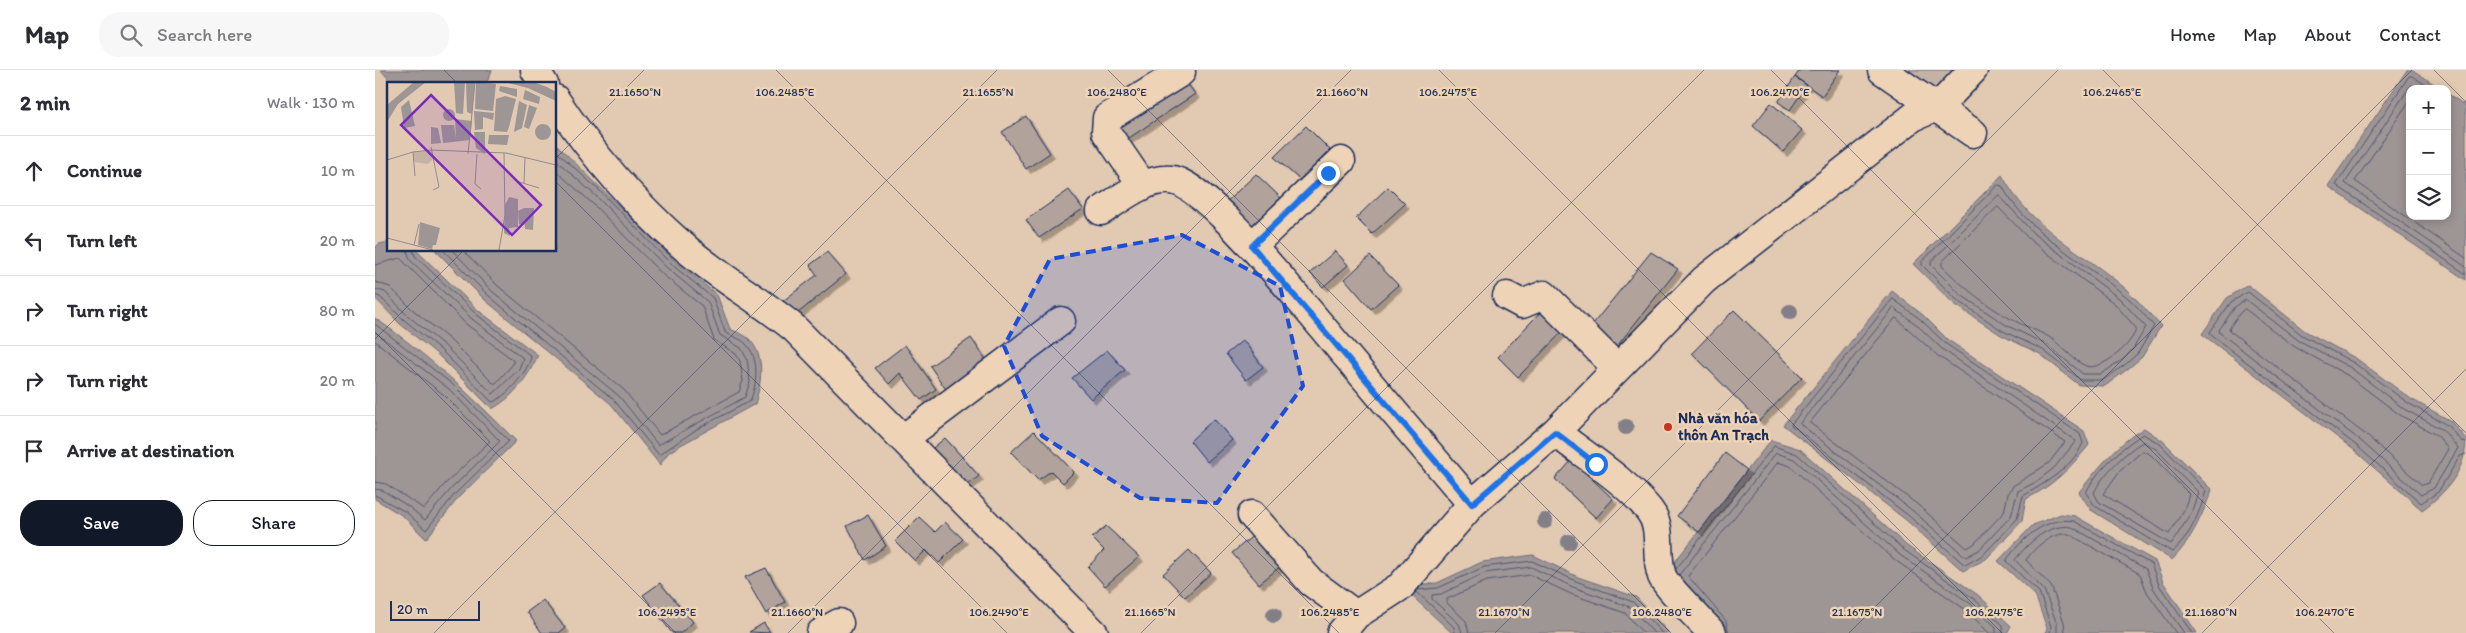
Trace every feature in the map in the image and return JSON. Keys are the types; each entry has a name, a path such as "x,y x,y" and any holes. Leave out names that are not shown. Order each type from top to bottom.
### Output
{"street":[{"path":"535,70 543,82"},
{"path":"1882,70 1973,133"},
{"path":"1252,515 1348,624 1401,586 1472,504 1555,432 1704,280 1913,117 1936,107 1973,70"},
{"path":"1143,186 1106,132 1107,118 1181,72"},
{"path":"556,101 629,194 684,247 794,328 1095,633"},
{"path":"1252,246 1341,161"},
{"path":"1101,212 1154,180 1174,180 1206,200 1252,246 1472,504"},
{"path":"1507,296 1522,304 1544,295 1617,368"},
{"path":"903,438 1061,321"},
{"path":"1555,432 1623,486 1649,510 1658,528 1657,551 1662,578 1712,633"}],"highlighted area":[{"path":"1182,235 1280,286 1303,386 1217,503 1140,498 1042,436 1004,346 1050,259"}],"shaded area":[{"path":"1885,70 1973,70 1939,106"}],"water":[{"path":"381,70 492,70 486,82 391,82"},
{"path":"2407,70 2413,70 2435,85 2406,85 2406,220 2451,220 2451,96 2466,106 2466,280 2328,186"},
{"path":"556,144 674,260 717,295 730,329 748,338 758,355 761,371 755,404 668,453 660,465 611,404 485,300 436,251 556,251"},
{"path":"2002,175 2014,194 2042,225 2127,290 2161,326 2142,357 2105,386 2079,385 2040,354 2001,335 1954,304 1913,264"},
{"path":"387,242 387,251 417,251 479,311 538,355 530,371 507,399 492,409 437,354 399,323 375,298 375,248 379,244"},
{"path":"2248,285 2305,331 2357,359 2411,399 2451,421 2466,439 2463,461 2453,480 2431,503 2422,510 2354,450 2202,334 2227,298"},
{"path":"1892,291 1923,315 1948,340 2084,431 2089,445 2060,476 2045,488 2026,499 2022,521 1986,559 1963,571 1906,520 1783,425"},
{"path":"375,318 449,376 516,441 459,497 426,539 403,516 375,499"},
{"path":"2144,428 2163,441 2212,490 2191,536 2172,560 2091,510 2079,492 2101,465 2125,441"},
{"path":"1771,440 1800,449 1907,546 1978,595 2011,626 2007,633 1712,633 1662,578"},
{"path":"2061,514 2075,516 2155,561 2163,582 2197,633 2045,633 2047,628 2035,595 1998,561 2033,525"},
{"path":"1533,555 1578,577 1636,597 1669,633 1452,633 1401,586 1437,583 1482,562"}],"building":[{"path":"1800,70 1840,70 1822,96 1795,77"},
{"path":"1795,77 1807,85 1790,110 1778,102"},
{"path":"1184,79 1195,94 1126,140 1115,124"},
{"path":"1771,103 1802,130 1783,152 1753,126"},
{"path":"1026,116 1050,153 1026,169 1002,132"},
{"path":"1306,126 1330,150 1300,180 1274,157"},
{"path":"1256,174 1282,199 1249,232 1223,205"},
{"path":"1388,187 1405,204 1372,234 1356,218"},
{"path":"1069,190 1083,209 1039,238 1026,220"},
{"path":"1335,251 1348,265 1323,287 1310,273"},
{"path":"827,252 846,274 787,322 775,307 817,275 810,265"},
{"path":"1651,252 1678,269 1614,350 1584,335"},
{"path":"1370,256 1398,285 1371,309 1345,279"},
{"path":"1547,305 1568,326 1518,377 1498,357"},
{"path":"1734,310 1802,377 1759,421 1692,353"},
{"path":"971,338 987,361 947,391 930,366"},
{"path":"1243,340 1263,367 1246,380 1226,354"},
{"path":"905,345 936,389 921,400 900,373 889,384 875,368"},
{"path":"1107,350 1125,370 1091,399 1072,378"},
{"path":"1214,419 1232,440 1207,462 1190,441"},
{"path":"1034,431 1074,472 1063,483 1051,471 1038,480 1011,452"},
{"path":"945,438 979,476 962,490 927,453"},
{"path":"1725,453 1747,470 1699,532 1677,516"},
{"path":"1572,460 1613,499 1596,518 1555,479"},
{"path":"868,515 886,546 865,560 847,526"},
{"path":"919,517 935,532 945,522 963,539 939,563 926,550 915,561 895,541"},
{"path":"1106,526 1139,557 1105,586 1088,567 1104,550 1092,538"},
{"path":"1255,534 1282,565 1259,584 1232,553"},
{"path":"1189,550 1211,573 1185,597 1163,574"},
{"path":"766,568 785,602 766,614 745,577"},
{"path":"660,583 693,622 681,633 672,633 643,595"},
{"path":"543,600 565,628 559,633 542,633 527,612"},
{"path":"764,623 770,633 749,632"}],"place":[{"name":"Nhà văn hóa thôn An Trạch","path":"1668,427"}],"route":[{"path":"1328,173 1252,246 1472,504 1555,432 1596,464"}]}
